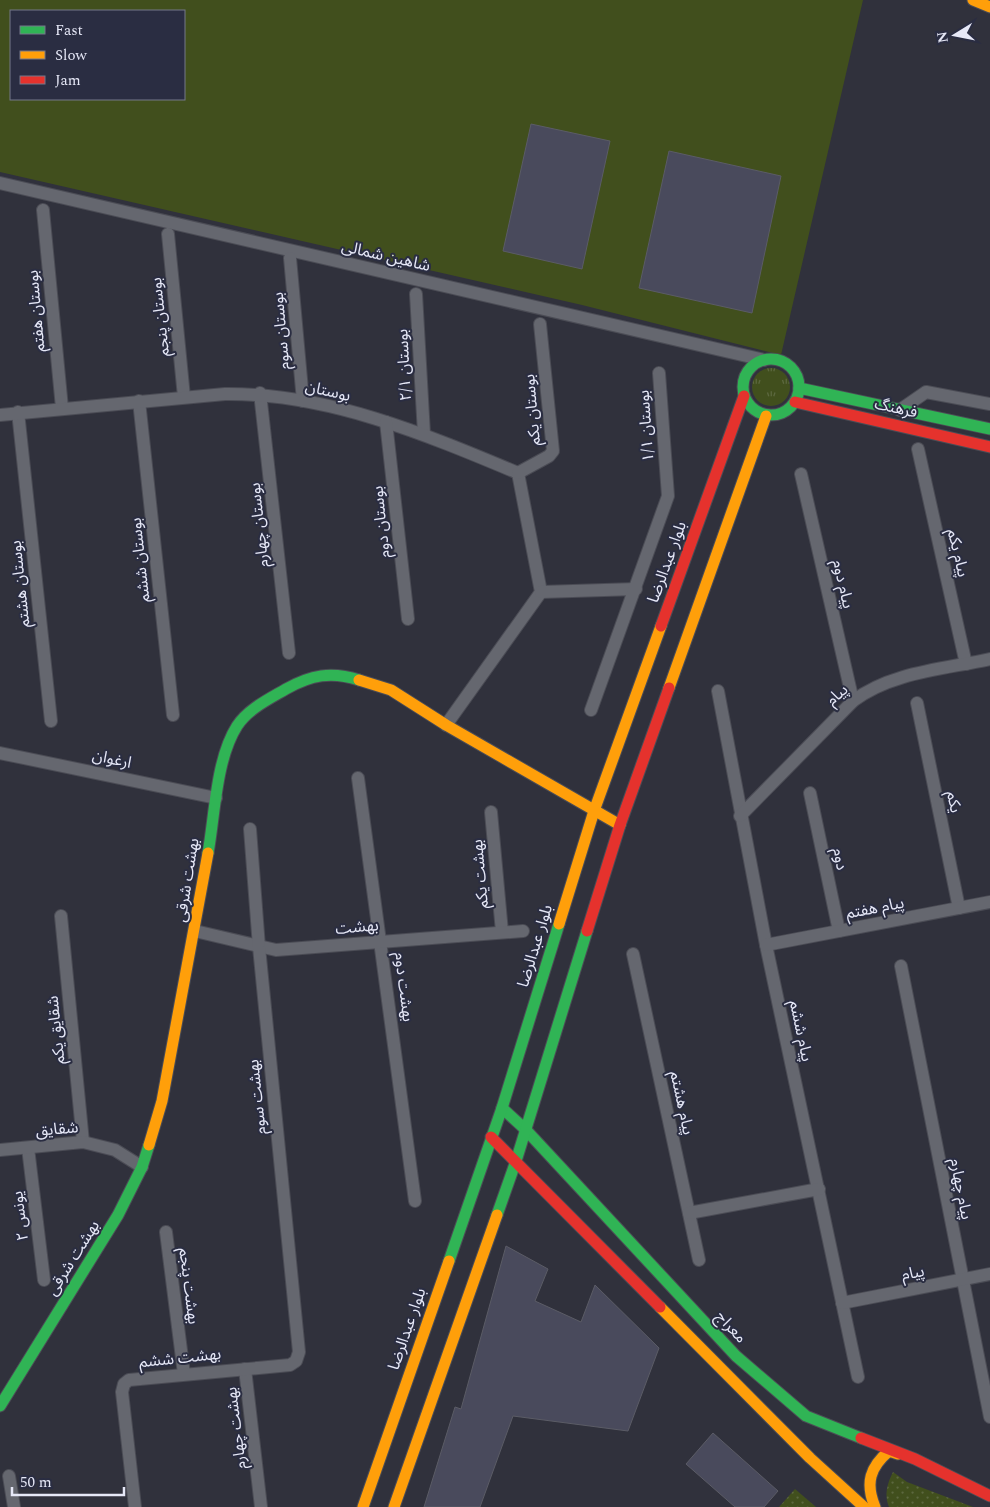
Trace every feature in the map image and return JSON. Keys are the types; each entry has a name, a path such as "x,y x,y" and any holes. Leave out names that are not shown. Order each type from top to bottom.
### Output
{"main road":[{"path":"973,0 990,7"},
{"path":"764,360 783,362 790,367 798,380 799,388 795,402 783,413 766,416 752,409 744,396 744,378 756,363 764,360"},
{"name":"فرهنگ","path":"799,388 990,428"},
{"name":"بلوار عبدالرضا","path":"363,1507 502,1108 594,811 744,396"},
{"name":"فرهنگ","path":"795,402 990,447"},
{"path":"394,1507 516,1161 620,826 766,416"},
{"name":"بهشت شرقی","path":"0,1406 118,1216 142,1167 162,1101 196,931 216,798 225,752 238,725 261,704 290,686 317,675 346,676 391,690 446,725 620,826"},
{"name":"معراج","path":"502,1108 526,1130 736,1356 806,1416 915,1459 990,1496"},
{"path":"492,1137 810,1458 864,1507"},
{"path":"875,1507 870,1496 869,1477 876,1460 889,1451 915,1459"}],"street":[{"name":"شاهین شمالی","path":"0,183 764,360"},
{"name":"بوستان هفتم","path":"43,210 62,408"},
{"name":"بوستان پنجم","path":"168,234 184,397"},
{"name":"بوستان سوم","path":"290,258 303,401"},
{"name":"بوستان ۲/۱","path":"416,294 424,434"},
{"name":"بوستان یکم","path":"518,473 549,456 553,451 540,324"},
{"name":"بوستان ۱/۱","path":"591,710 668,496 659,373"},
{"path":"900,410 926,392 990,404"},
{"name":"بوستان","path":"0,414 184,397 260,393 303,401 386,422 424,434 518,473"},
{"name":"بوستان چهارم","path":"260,393 289,653"},
{"name":"بوستان ششم","path":"140,401 173,715"},
{"name":"بوستان هشتم","path":"18,412 51,721"},
{"name":"بوستان دوم","path":"386,422 408,619"},
{"name":"پیام یکم","path":"918,449 966,664"},
{"path":"446,725 541,592 518,473"},
{"name":"پیام دوم","path":"800,474 853,701"},
{"path":"541,592 636,589"},
{"name":"پیام","path":"740,816 853,701 870,688 894,680 990,658"},
{"name":"پیام ششم","path":"718,691 740,816 766,945 858,1377"},
{"name":"یکم","path":"917,703 958,908"},
{"name":"ارغوان","path":"0,754 216,798"},
{"name":"بهشت دوم","path":"358,778 382,941 415,1201"},
{"name":"دوم","path":"810,793 839,931"},
{"name":"بهشت یکم","path":"491,812 502,932"},
{"name":"بهشت سوم","path":"250,829 259,947 299,1352 296,1361"},
{"name":"پیام هفتم","path":"766,945 990,902"},
{"name":"شقایق یکم","path":"61,916 83,1142"},
{"name":"بهشت","path":"196,931 276,950 523,931"},
{"name":"پیام هشتم","path":"633,954 699,1260"},
{"name":"پیام چهارم","path":"901,966 990,1417"},
{"name":"شقایق","path":"0,1150 83,1142 115,1150 142,1167"},
{"name":"یونس ۲","path":"28,1148 44,1280"},
{"path":"689,1213 819,1189"},
{"name":"بهشت پنجم","path":"166,1232 184,1374"},
{"name":"پیام","path":"842,1303 990,1274"},
{"name":"بهشت چهارم","path":"261,1507 245,1369 290,1365 296,1361"},
{"name":"بهشت ششم","path":"135,1507 122,1392 124,1384 129,1380 245,1369"},
{"path":"9,1476 14,1507"}],"green space":[{"path":"0,0 863,0 781,355 582,305 0,172"},
{"path":"771,368 785,373 790,387 785,401 771,406 757,401 752,387 757,373"},
{"path":"893,1472 907,1482 973,1507 889,1507 887,1490"},
{"path":"795,1489 816,1507 779,1507"}],"building":[{"path":"531,124 610,141 582,269 503,251"},
{"path":"669,151 781,176 752,313 639,288"},
{"path":"506,1246 548,1269 535,1301 581,1322 595,1285 659,1348 628,1431 513,1416 480,1507 424,1507 455,1407 461,1409"},
{"path":"713,1433 778,1491 764,1507 735,1507 686,1464"}],"traffic: fast":[{"path":"766,359 776,359 791,367 797,376 799,387 797,398 791,407 776,415 766,415 755,410 748,403 743,392 743,382 748,371 755,364 766,359"},
{"path":"799,388 990,429"},
{"path":"208,853 220,770 230,739 237,726 247,714 304,680 330,675 359,680"},
{"path":"449,1261 502,1108 559,924"},
{"path":"497,1215 516,1161 587,931"},
{"path":"502,1108 526,1130 736,1356 806,1416 861,1438"},
{"path":"0,1406 118,1215 142,1167 149,1145"}],"traffic: slow":[{"path":"973,0 990,7"},
{"path":"669,688 766,416"},
{"path":"559,924 594,811 661,626"},
{"path":"359,680 391,690 446,725 620,825"},
{"path":"149,1145 162,1101 208,853"},
{"path":"394,1507 497,1215"},
{"path":"363,1507 449,1261"},
{"path":"660,1307 810,1458 864,1507"},
{"path":"875,1507 870,1490 871,1476 874,1469 877,1463 889,1451 898,1454"}],"traffic: jam":[{"path":"661,626 744,396"},
{"path":"795,402 990,447"},
{"path":"587,931 620,825 669,688"},
{"path":"491,1137 660,1307"},
{"path":"861,1438 915,1459 990,1496"}]}
